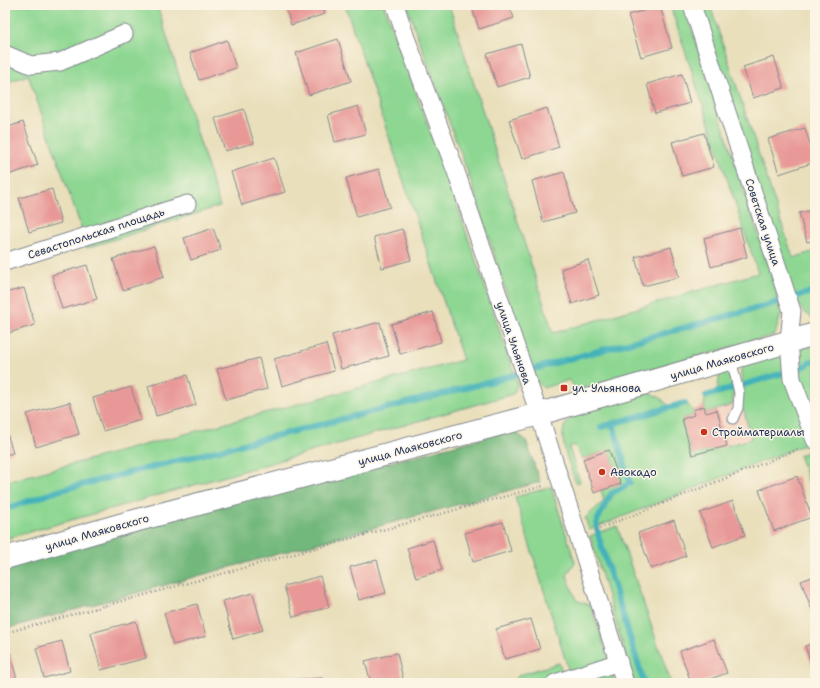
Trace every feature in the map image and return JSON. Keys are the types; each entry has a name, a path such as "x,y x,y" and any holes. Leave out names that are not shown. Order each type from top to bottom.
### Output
{"main road":[{"name":"улица Маяковского","path":"5,558 123,524 539,414 815,334"}],"street":[{"name":"улица Ульянова","path":"395,5 455,169 539,414 625,683"},
{"name":"Советская улица","path":"692,5 792,311 789,341 792,379 815,440"},
{"path":"5,54 30,65 60,62 124,34"},
{"name":"Севастопольская площадь","path":"5,262 186,204"},
{"path":"555,683 619,662"}],"lane":[{"path":"731,358 739,394 738,408 733,419"}],"path":[{"path":"579,537 618,520 800,449"},
{"path":"5,633 546,485"}],"shaded area":[{"name":"Стройматериалы","path":"732,405 744,411 751,439 692,455 682,419 694,415 693,410 704,406 706,413"}],"green space":[{"path":"5,5 157,5 220,206 87,248 28,75 5,83"},
{"path":"345,5 384,5 447,176 518,384 513,394 5,539 5,482 463,360"},
{"path":"407,5 449,5 553,333 758,273 670,5 684,5 777,293 781,314 775,335 577,390 569,380 543,388 537,382 528,361 471,181"},
{"path":"700,5 710,5 793,258 815,251 815,320 803,311 791,293"},
{"path":"815,345 815,431 795,378 797,350"},
{"path":"781,354 811,442 589,530 585,518 604,501 601,490 621,483 609,450 583,459 574,445 569,447 580,482 576,483 566,454 563,438 565,425 570,419 580,413 649,392 659,397 668,405 683,402 693,410 694,415 682,419 692,455 751,439 744,411 740,409 744,389 741,373 742,367 744,364"},
{"path":"726,370 730,376 734,392 732,405 706,413 704,406 706,394 717,391 720,373"},
{"path":"510,431 518,434 526,440 540,482 5,629 5,568 110,535"},
{"path":"813,450 815,454 815,500 799,455"},
{"path":"551,487 575,562 567,575 576,600 590,605 609,660 570,675 515,497"},
{"path":"617,526 671,683 634,683 590,536"},
{"path":"559,663 564,676 544,683 512,683 519,675"},
{"path":"612,671 615,683 572,683"}],"building":[{"path":"285,5 322,5 325,14 291,25"},
{"path":"471,5 509,5 514,18 479,29"},
{"path":"660,6 672,48 641,57 628,15"},
{"path":"338,39 351,81 309,95 296,53"},
{"path":"227,40 236,68 199,80 190,53"},
{"path":"521,44 530,77 497,87 487,54"},
{"path":"774,57 784,88 753,98 743,67"},
{"path":"682,74 690,103 655,113 647,84"},
{"path":"358,106 366,134 335,142 328,115"},
{"path":"547,108 559,147 522,159 509,120"},
{"path":"244,109 254,143 225,151 215,118"},
{"path":"23,122 38,165 5,176 5,128"},
{"path":"805,128 815,162 779,174 768,139"},
{"path":"704,133 714,167 682,176 672,142"},
{"path":"274,158 285,192 242,205 231,172"},
{"path":"379,169 390,207 357,217 346,178"},
{"path":"564,172 575,213 543,222 532,181"},
{"path":"52,189 61,223 29,232 19,198"},
{"path":"815,209 815,240 807,242 799,213"},
{"path":"213,228 221,250 191,260 184,238"},
{"path":"740,228 747,257 711,267 704,238"},
{"path":"402,229 411,260 382,268 374,237"},
{"path":"154,246 164,277 123,290 113,259"},
{"path":"671,247 679,277 643,286 635,257"},
{"path":"588,260 599,295 572,304 561,269"},
{"path":"87,265 97,299 62,309 52,275"},
{"path":"24,288 35,325 5,334 5,293"},
{"path":"433,312 441,342 400,354 391,324"},
{"path":"380,322 389,356 341,369 332,335"},
{"path":"326,344 334,371 282,386 274,359"},
{"path":"259,358 267,389 226,400 217,369"},
{"path":"187,375 196,405 156,416 148,386"},
{"path":"131,387 141,420 103,431 93,398"},
{"path":"70,402 79,434 36,447 27,414"},
{"name":"Стройматериалы","path":"704,406 706,413 717,410 727,446 692,455 682,419 694,415 693,410"},
{"path":"5,426 13,453 5,455"},
{"name":"Авокадо","path":"609,450 621,484 594,493 583,459"},
{"path":"797,476 812,517 774,531 759,490"},
{"path":"733,501 745,535 713,547 700,513"},
{"path":"674,520 686,556 651,569 638,533"},
{"path":"503,522 511,551 473,562 465,533"},
{"path":"433,540 442,570 416,578 407,548"},
{"path":"377,560 386,593 359,600 350,567"},
{"path":"320,576 329,607 293,617 284,586"},
{"path":"815,576 815,609 812,610 801,581"},
{"path":"253,593 263,630 233,639 223,601"},
{"path":"197,604 206,636 173,645 164,613"},
{"path":"531,619 540,649 505,659 496,629"},
{"path":"136,621 146,658 101,670 91,633"},
{"path":"714,639 727,673 699,683 691,683 680,651"},
{"path":"62,641 70,671 44,678 36,648"},
{"path":"815,643 815,674 805,646"},
{"path":"10,653 18,683 5,683 5,655"},
{"path":"397,653 404,683 371,683 365,661"},
{"path":"323,678 323,683 281,683 281,680"}],"waterway":[{"path":"5,509 61,490 497,380 815,291"},
{"path":"743,385 800,368 815,360"},
{"path":"706,396 733,388"},
{"path":"601,427 685,403"},
{"path":"613,424 630,483 612,493 596,523 599,538 644,683"}],"place":[{"name":"ул. Ульянова","path":"564,388"},
{"name":"Стройматериалы","path":"704,432"},
{"name":"Авокадо","path":"602,472"}]}
